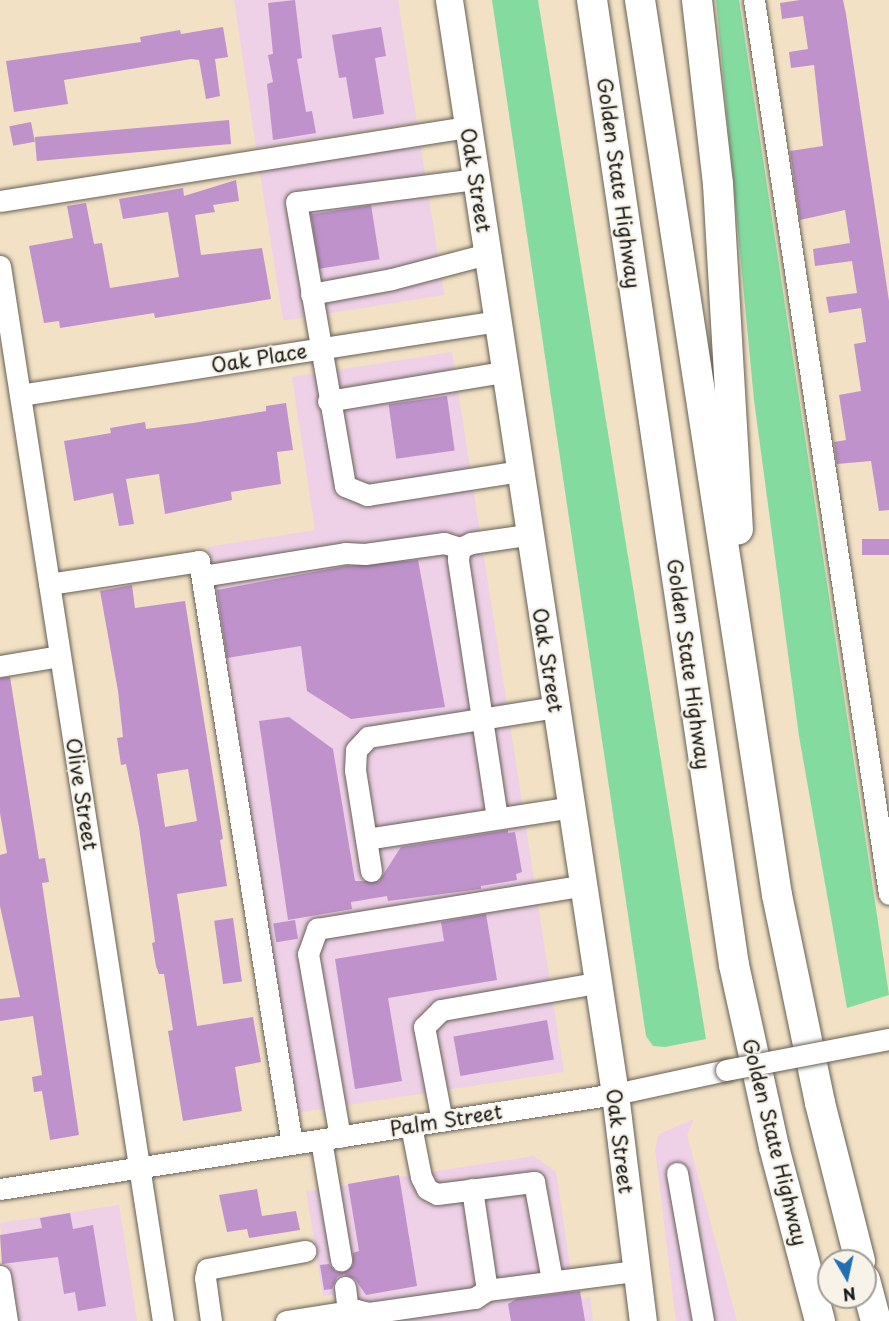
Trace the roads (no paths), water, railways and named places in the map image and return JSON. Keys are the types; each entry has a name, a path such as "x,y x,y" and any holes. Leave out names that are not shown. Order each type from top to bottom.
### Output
{"highway":[{"name":"Golden State Highway","path":"592,0 734,965 774,1147 820,1321"},
{"path":"640,0 777,895 820,1103 857,1249"},
{"path":"698,0 728,324 746,691"}],"main road":[{"name":"Oak Street","path":"449,0 520,471 527,535 573,807 581,886 595,983 615,1094 643,1321"}],"street":[{"path":"754,0 889,894"},
{"path":"0,201 468,127"},
{"path":"476,179 296,202 341,480 350,491 367,495 520,471"},
{"path":"311,294 392,279 487,254"},
{"name":"Olive Street","path":"0,266 163,1321"},
{"name":"Oak Place","path":"20,394 497,321"},
{"path":"328,402 504,372"},
{"path":"202,576 324,556 444,543 460,548 527,535"},
{"path":"460,548 458,559 497,818"},
{"path":"49,584 200,561 292,1144"},
{"path":"0,666 60,656"},
{"path":"371,871 355,770 356,750 368,736 556,707"},
{"path":"366,839 573,807"},
{"path":"341,1260 330,1138 308,954 316,929 581,886"},
{"path":"442,1121 424,1028 441,1010 595,983"},
{"name":"Palm Street","path":"0,1189 615,1094 889,1039"},
{"path":"411,1126 427,1189 438,1194 534,1182 552,1280"},
{"path":"677,1173 703,1321"},
{"path":"472,1189 487,1290"},
{"path":"211,1321 205,1278 207,1269 305,1251"},
{"path":"286,1321 348,1311 369,1313 475,1298 487,1290 636,1271"},
{"path":"0,1276 7,1321"},
{"path":"345,1287 348,1311"}]}
